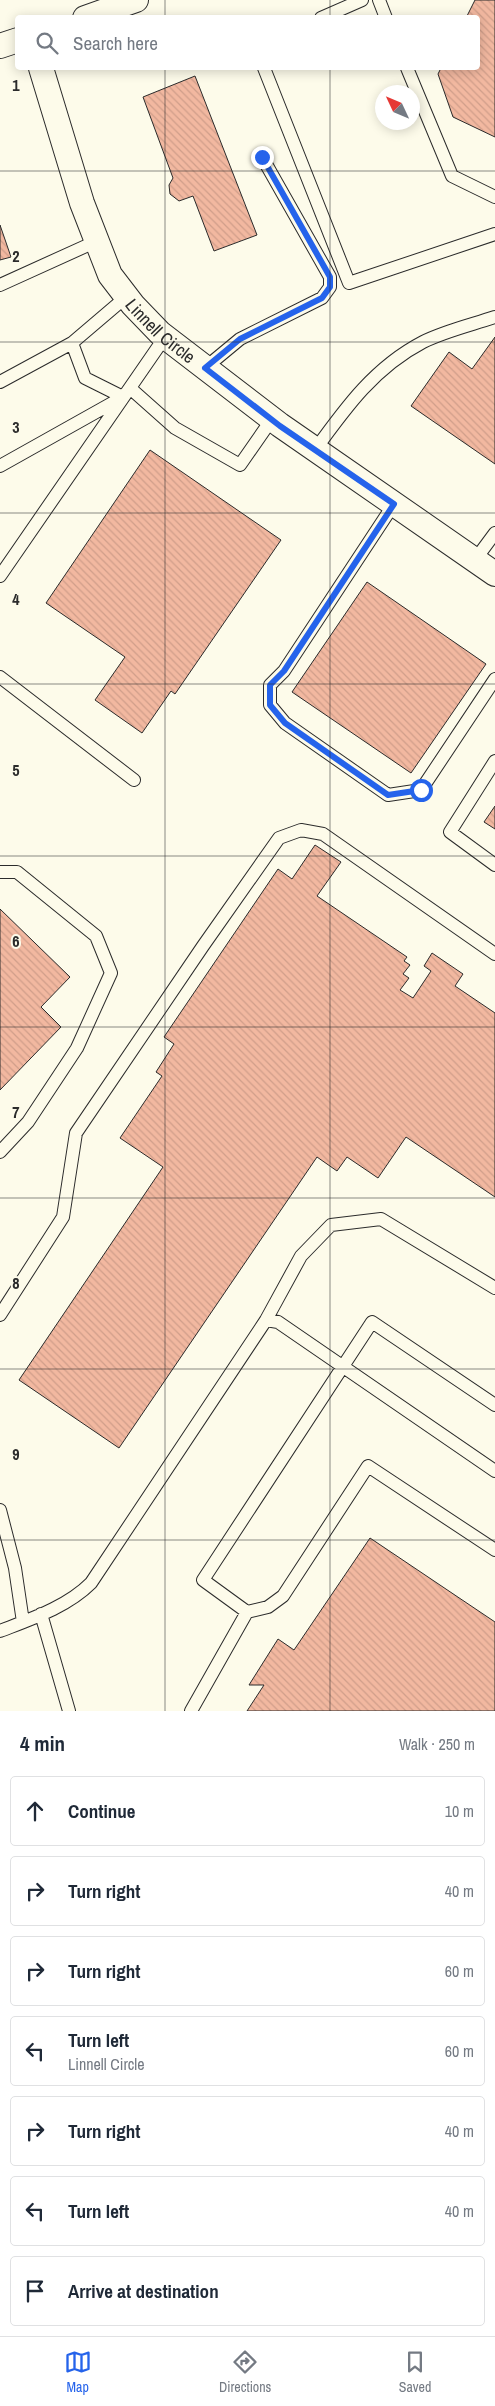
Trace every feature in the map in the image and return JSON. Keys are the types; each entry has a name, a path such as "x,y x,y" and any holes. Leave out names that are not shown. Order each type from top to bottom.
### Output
{"street":[{"path":"94,15 136,0"},
{"path":"0,46 15,41"},
{"name":"Linnell Circle","path":"42,70 82,203 110,275 126,297 165,337 272,419 495,574"}],"lane":[{"path":"328,15 362,0"},
{"path":"379,0 385,15"},
{"path":"265,70 349,283 495,234"},
{"path":"408,70 452,176 495,197"},
{"path":"205,368 240,339 322,298 330,287 330,277 262,157"},
{"path":"0,285 97,241"},
{"path":"0,382 72,342 126,297"},
{"path":"315,450 350,402 367,383 394,359 424,342 495,317"},
{"path":"0,576 165,337"},
{"path":"72,342 85,378 127,392 174,428 240,465 272,419"},
{"path":"0,466 127,392"},
{"path":"394,504 284,671 270,685 270,705 285,723 388,795 421,790 495,679"},
{"path":"475,560 495,533"},
{"path":"0,678 134,780"},
{"path":"495,761 450,832 495,865"},
{"path":"0,1315 63,1217 76,1133 202,946 279,838 301,830 322,834 495,954"},
{"path":"0,872 17,872 96,936 110,973 77,1048 28,1122 0,1152"},
{"path":"0,1631 41,1614 80,1593 90,1583 266,1320 302,1256 331,1225 381,1219 495,1288"},
{"path":"266,1320 278,1322 495,1471"},
{"path":"248,1612 203,1580 372,1322 495,1405"},
{"path":"191,1711 248,1612 268,1606 283,1596 368,1466 495,1550"},
{"path":"0,1510 15,1568 23,1622"},
{"path":"41,1614 69,1711"}],"building":[{"path":"475,0 495,0 495,137 453,117 438,74 440,70 480,70 480,15 468,15"},
{"path":"195,76 257,235 214,251 193,196 179,201 170,194 169,185 173,178 143,97"},
{"path":"0,225 11,257 0,260"},
{"path":"495,337 495,464 411,406 449,352 472,369"},
{"path":"150,450 281,540 175,694 171,691 142,733 95,700 125,657 46,603"},
{"path":"367,582 486,664 411,773 292,692"},
{"path":"495,806 495,829 484,822"},
{"path":"315,845 341,862 317,896 407,957 404,961 410,965 403,974 409,978 400,990 413,998 431,971 424,966 432,953 463,974 455,986 495,1013 495,1197 406,1137 378,1178 347,1157 337,1171 317,1157 119,1448 19,1380 163,1167 120,1138 162,1076 156,1072 174,1044 164,1037 278,869 292,879"},
{"path":"0,909 70,977 41,1007 61,1027 0,1090"},
{"path":"370,1538 495,1622 495,1711 247,1711 264,1685 249,1685 278,1639 294,1650"}],"route":[{"path":"262,157 330,277 330,287 322,298 280,317 240,339 205,368 280,426 394,504 284,671 270,685 270,705 285,723 388,795 421,790"}]}
